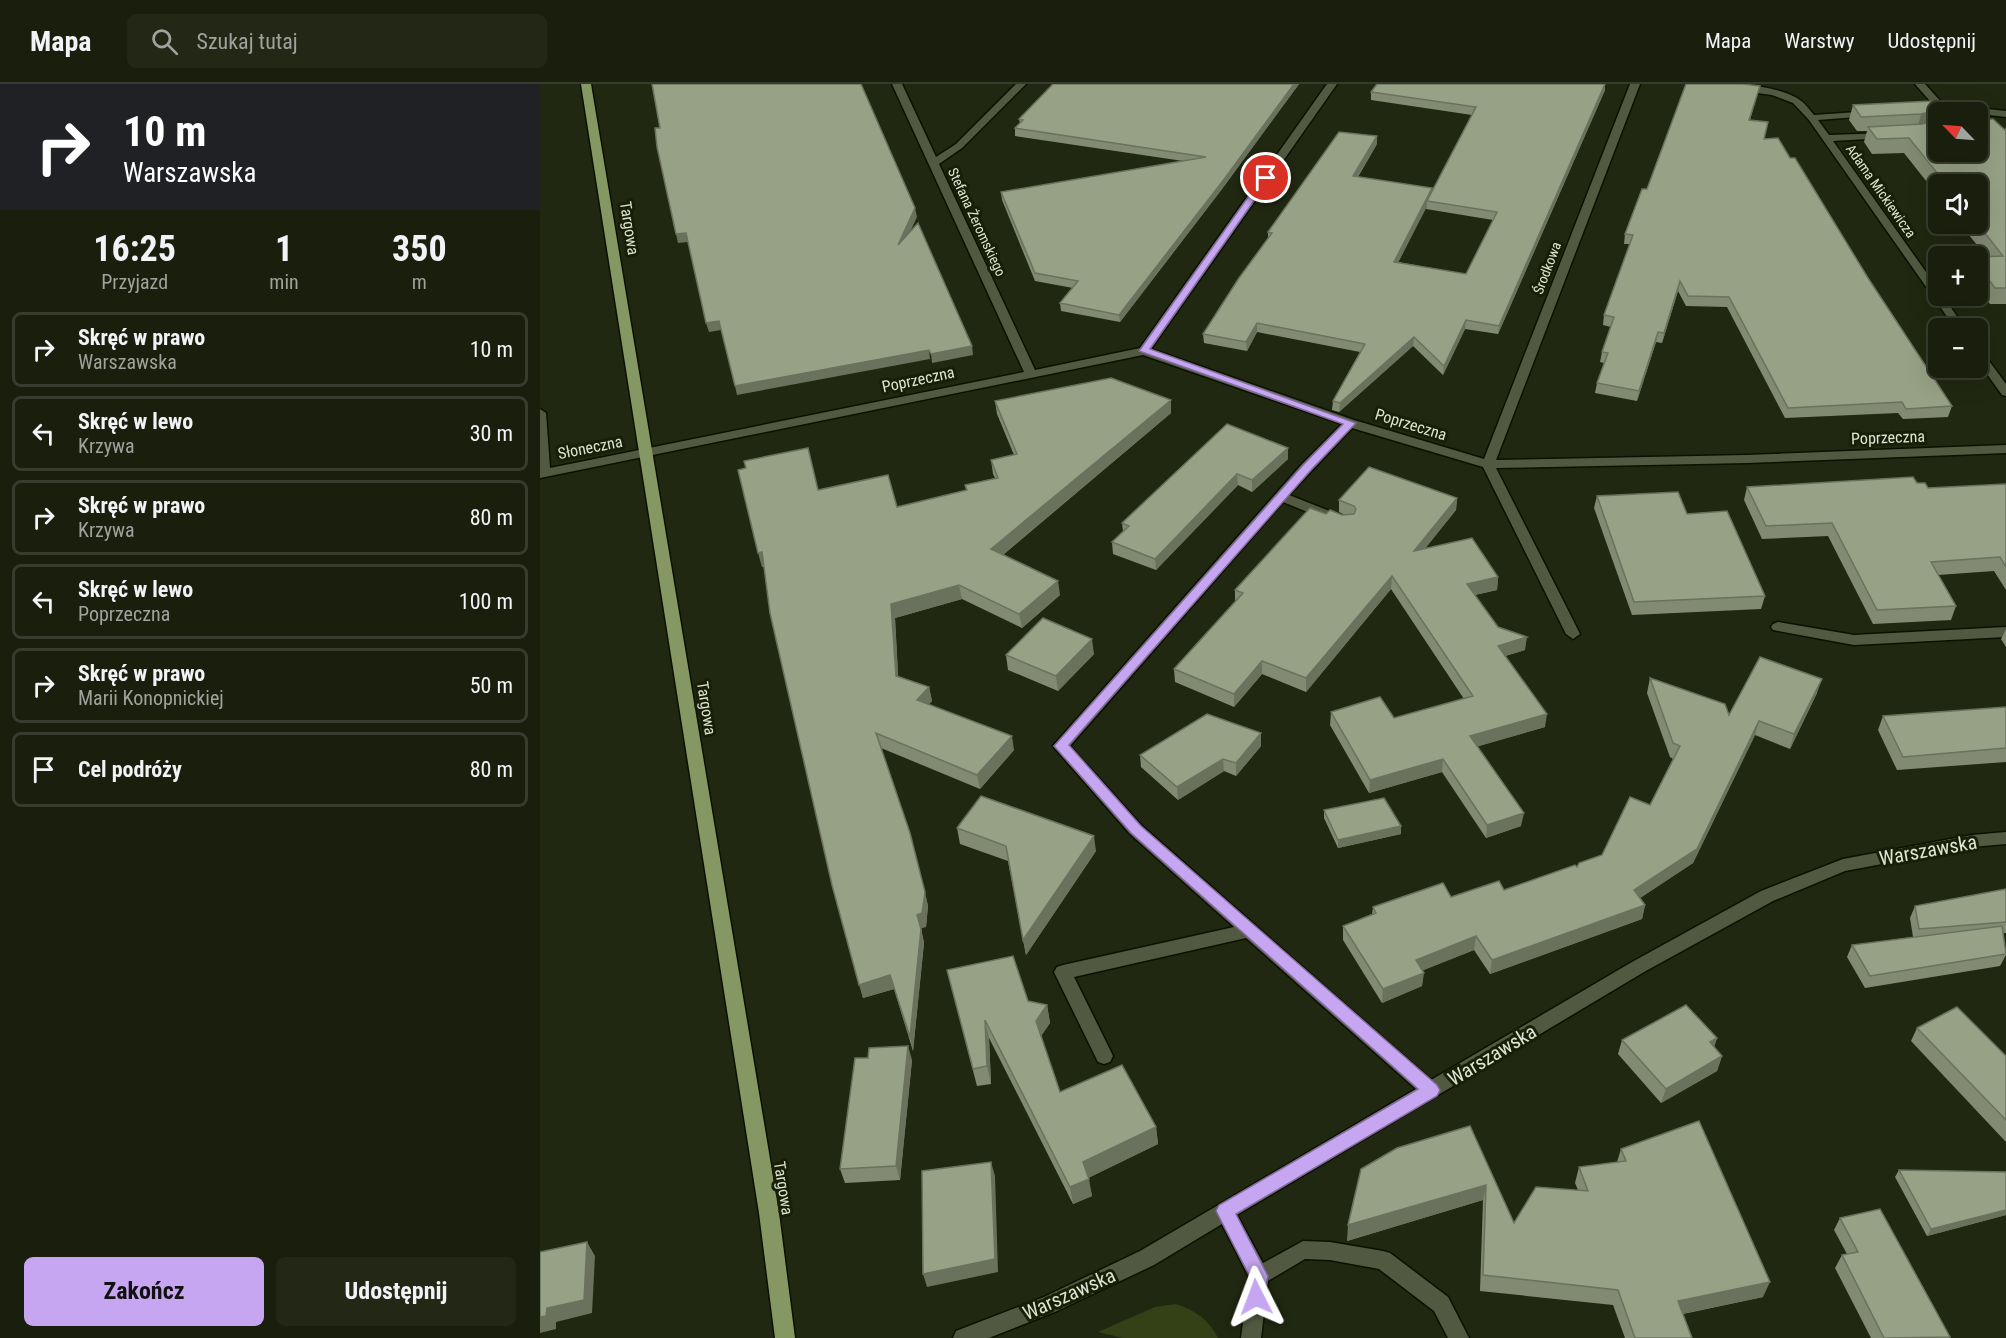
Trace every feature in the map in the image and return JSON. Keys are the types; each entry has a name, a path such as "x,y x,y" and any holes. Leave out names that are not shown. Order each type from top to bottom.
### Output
{"main road":[{"name":"Targowa","path":"586,84 769,1213 785,1338"}],"street":[{"name":"Stefana Żeromskiego","path":"897,84 1031,373"},
{"path":"933,163 959,146 1021,84"},
{"path":"1144,351 1332,84"},
{"name":"Środkowa","path":"1488,464 1635,84"},
{"name":"Adama Mickiewicza","path":"1713,84 1774,92 1796,102 1812,118 1953,318"},
{"path":"1920,84 1936,102"},
{"path":"1812,118 1882,112"},
{"path":"1988,113 2006,114"},
{"path":"1825,138 1893,135"},
{"name":"Poprzeczna","path":"647,453 1144,351 1350,423 1488,464 1747,459 2006,449"},
{"path":"1988,367 2006,392"},
{"path":"540,413 542,474"},
{"path":"1350,423 1281,497 1061,746 1136,830 1431,1090"},
{"name":"Słoneczna","path":"542,474 647,453"},
{"path":"1488,464 1573,634"},
{"path":"1281,497 1337,519"},
{"path":"1778,627 1854,640 2006,632"},
{"name":"Warszawska","path":"963,1338 1050,1304 1147,1258 1688,938 1767,896 1844,865 1972,841 2006,838"},
{"path":"1104,1056 1063,972 1250,930"},
{"path":"1225,1211 1259,1276 1251,1338"},
{"path":"1259,1276 1303,1250 1330,1251 1383,1260 1442,1304 1458,1338"}],"green space":[{"path":"1176,1304 1201,1316 1218,1338 1123,1338 1098,1332 1155,1307"}],"building":[{"path":"652,84 861,84 915,208 898,245 918,223 972,346 931,354 929,350 735,386 719,321 706,323 686,233 676,234 657,147 655,128 660,128"},
{"path":"1053,84 1294,84 1119,315 1060,303 1078,281 1035,273 1001,192 1206,157 1015,128 1023,120 1019,119"},
{"path":"1377,84 1605,84 1499,326 1466,320 1444,366 1414,337 1340,403 1333,401 1365,344 1257,323 1246,342 1203,334 1239,278 1272,233 1268,232 1339,132 1377,136 1353,176 1432,188 1394,262 1466,274 1497,212 1427,201 1476,107 1371,92"},
{"path":"1686,84 1760,86 1749,120 1768,122 1764,139 1778,138 1790,158 1795,158 1868,278 1928,369 1928,378 1934,378 1952,406 1906,409 1902,402 1788,408 1729,297 1688,296 1680,281 1664,333 1658,332 1639,391 1597,383 1608,353 1602,352 1614,317 1604,315 1633,235 1625,234 1642,189 1647,189"},
{"path":"1932,101 1933,102 1928,102 1928,112 1921,114 1861,117 1853,105"},
{"path":"1988,119 1993,119 2006,131 2006,288 1995,288 1988,279 1988,257 2003,256 1986,234 1988,234 1988,174 1938,174 1928,162 1988,162"},
{"path":"1928,122 1928,162 1909,138 1877,139 1868,127"},
{"path":"1111,378 1171,400 991,549 1058,581 1019,614 959,585 891,604 896,676 929,687 917,700 1012,736 977,775 876,733 910,833 925,892 922,913 917,915 921,929 910,1037 890,975 859,985 832,885 770,613 762,552 758,553 738,470 746,468 744,461 808,448 818,490 888,475 897,507 967,490 965,485 998,478 991,460 1017,454 995,401"},
{"path":"1227,424 1288,448 1252,480 1237,474 1155,559 1112,542 1129,526 1122,523"},
{"path":"1369,467 1457,498 1414,551 1472,538 1498,577 1467,584 1498,627 1527,637 1498,646 1547,714 1470,736 1524,813 1487,825 1443,759 1370,780 1331,712 1380,697 1394,718 1473,696 1392,576 1306,678 1262,661 1234,694 1174,669 1243,593 1235,590 1310,508 1326,514 1330,510 1342,515 1354,514 1356,509 1354,506 1339,500"},
{"path":"1913,477 1917,483 1925,483 1928,488 2006,484 2006,567 2000,557 1931,562 1956,606 1877,610 1832,523 1766,526 1747,487"},
{"path":"1678,492 1687,514 1727,511 1765,596 1634,602 1597,496"},
{"path":"1043,618 1092,639 1056,676 1006,655"},
{"path":"1760,657 1822,679 1794,734 1759,721 1697,849 1634,890 1645,905 1492,960 1476,936 1416,960 1424,973 1383,989 1343,926 1376,913 1373,907 1443,883 1451,897 1499,881 1504,890 1575,865 1577,867 1579,863 1602,855 1630,797 1650,805 1680,746 1673,743 1650,678 1725,704 1729,715"},
{"path":"2006,707 2006,748 1903,757 1883,716"},
{"path":"1207,714 1261,733 1236,763 1223,759 1177,787 1140,755"},
{"path":"981,796 1094,836 1023,940 1006,846 957,828"},
{"path":"1384,798 1401,826 1338,840 1324,810"},
{"path":"2006,889 2006,922 1919,929 1915,906"},
{"path":"2002,926 2006,954 1870,976 1852,945"},
{"path":"1013,956 1028,1001 1047,1005 1036,1021 1060,1092 1122,1065 1156,1127 1083,1162 1089,1179 1070,1187 985,1020 987,1066 973,1069 947,970"},
{"path":"1686,1005 1717,1038 1710,1042 1722,1056 1666,1089 1622,1040"},
{"path":"1957,1007 2006,1056 2006,1120 1917,1028"},
{"path":"908,1046 896,1166 840,1169 855,1058 868,1058 869,1048"},
{"path":"1699,1121 1770,1282 1678,1301 1692,1338 1635,1338 1618,1290 1483,1275 1486,1185 1348,1225 1361,1169 1397,1148 1470,1126 1514,1223 1536,1187 1588,1191 1579,1167 1626,1161 1621,1149"},
{"path":"991,1162 995,1259 923,1274 922,1171"},
{"path":"1899,1170 2006,1172 2006,1210 1931,1229"},
{"path":"1880,1209 1950,1337 1884,1338 1842,1255 1858,1252 1840,1218"},
{"path":"587,1242 584,1300 547,1308 546,1316 540,1317 540,1252"}],"route":[{"path":"1256,1297 1259,1276 1225,1211 1431,1090 1136,830 1061,746 1307,467 1350,423 1144,351 1266,178"}]}
